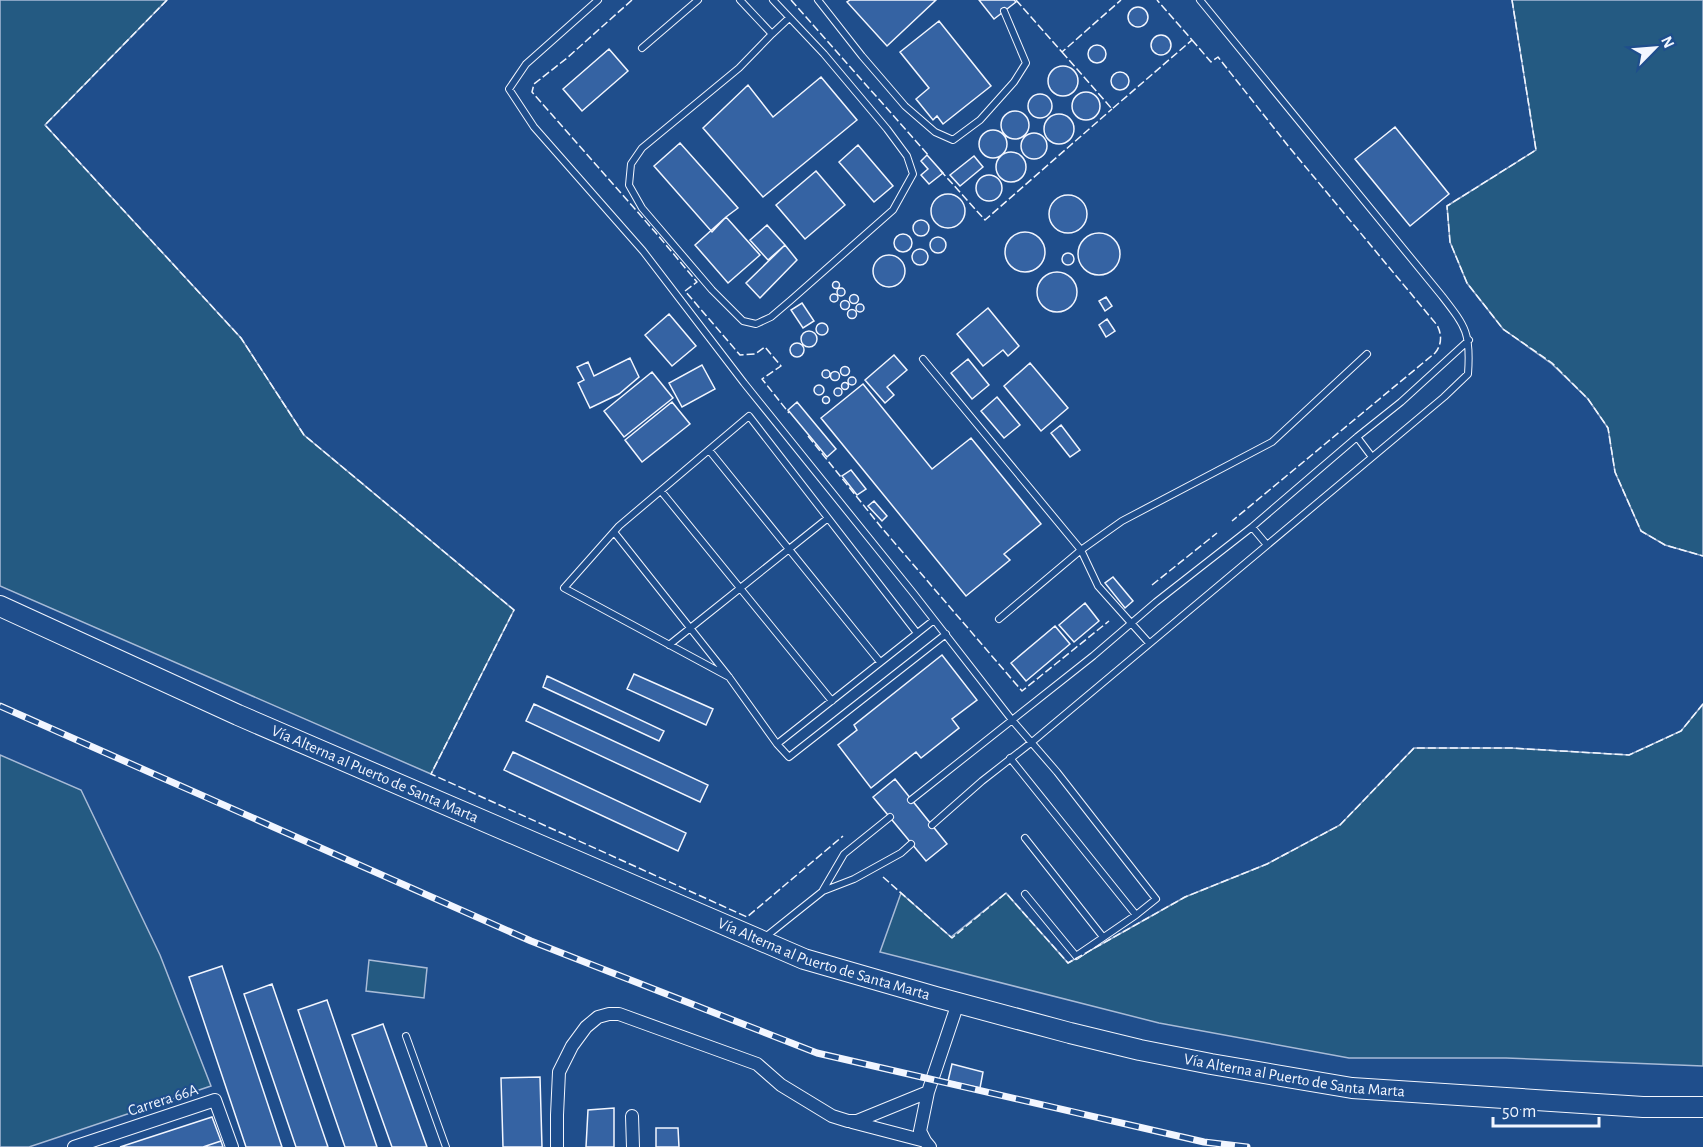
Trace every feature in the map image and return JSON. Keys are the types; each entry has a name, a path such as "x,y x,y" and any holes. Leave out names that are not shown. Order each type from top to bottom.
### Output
{"main road":[{"name":"Vía Alterna al Puerto de Santa Marta","path":"0,606 238,715 804,959 958,1003 1140,1050 1352,1088 1643,1107 1703,1107"}],"street":[{"path":"928,1144 920,1131 928,1092 958,1003"},
{"path":"557,1147 556,1115 559,1072 572,1046 586,1027 598,1017 609,1014 619,1014 757,1065 781,1085 832,1116 928,1144"},
{"path":"848,1121 857,1121 928,1092"},
{"name":"Carrera 66A","path":"74,1147 215,1100 232,1147"},
{"path":"632,1116 633,1147"}],"lane":[{"path":"598,0 526,64 509,89 534,127 643,251 744,383 1156,899 1076,956 1025,894"},
{"path":"642,48 698,0"},
{"path":"740,0 772,34"},
{"path":"773,0 824,54 887,129 908,156 913,174 893,210 785,306 771,317 756,324 743,321 712,290 642,208 629,185 631,164 642,148 739,68 789,18"},
{"path":"818,0 905,106 935,132 953,140 980,120 1014,82 1026,63 1004,11"},
{"path":"932,825 1444,397 1468,374 1468,340 1462,322 1200,0"},
{"path":"911,800 1252,527 1401,402 1468,340"},
{"path":"999,619 1082,550 1122,521 1272,442 1367,354"},
{"path":"923,359 1082,550 1098,586 1149,644"},
{"path":"729,677 564,588 614,532 749,416 917,633"},
{"path":"1357,437 1372,457"},
{"path":"709,450 880,663"},
{"path":"661,491 832,701"},
{"path":"669,645 828,518"},
{"path":"1252,527 1267,545"},
{"path":"614,532 729,677 788,757 791,757 946,634"},
{"path":"777,744 934,620"},
{"path":"1010,759 1136,915"},
{"path":"823,891 844,854 890,817"},
{"path":"1025,838 1103,937"},
{"path":"762,940 823,891 854,879 901,853 911,844"},
{"path":"406,1036 446,1147"}],"shaded area":[{"path":"0,0 167,0 45,125 241,338 304,435 514,610 431,774 0,586"},
{"path":"1512,0 1703,0 1703,556 1665,545 1641,531 1615,472 1608,428 1588,399 1552,364 1503,329 1467,283 1450,242 1447,206 1536,150"},
{"path":"1703,704 1703,1066 1506,1058 1349,1058 1159,1023 880,952 901,893 951,937 1006,893 1068,963 1185,897 1267,864 1340,825 1414,748 1511,748 1629,755 1681,731"},
{"path":"0,755 81,790 160,955 211,1086 29,1147 0,1147"},
{"path":"369,960 427,968 424,998 366,991"}],"building":[{"path":"850,0 936,0 887,46 847,2"},
{"path":"979,0 1014,0 1016,2 994,19"},
{"path":"1138,7 1145,10 1148,17 1145,24 1138,27 1131,24 1128,17 1131,10"},
{"path":"939,21 991,86 943,124 937,116 933,120 916,99 929,88 900,52"},
{"path":"1161,35 1168,38 1171,45 1168,52 1161,55 1154,52 1151,45 1154,38"},
{"path":"1093,45 1101,45 1106,50 1104,61 1093,63 1088,58 1088,50"},
{"path":"609,49 628,71 582,111 563,89"},
{"path":"1063,66 1074,70 1078,81 1074,92 1063,96 1052,92 1048,81 1052,70"},
{"path":"1116,72 1124,72 1129,77 1127,88 1116,90 1111,85 1111,77"},
{"path":"821,77 857,120 763,197 703,128 748,85 773,117"},
{"path":"1086,92 1096,96 1100,106 1096,116 1086,120 1076,116 1072,106 1076,96"},
{"path":"1040,94 1049,97 1052,106 1049,115 1040,118 1031,115 1028,106 1031,97"},
{"path":"1015,111 1025,115 1029,125 1025,135 1015,139 1005,135 1001,125 1005,115"},
{"path":"1059,114 1070,118 1074,129 1070,140 1059,144 1048,140 1044,129 1048,118"},
{"path":"1395,127 1449,194 1410,226 1355,159"},
{"path":"993,130 1003,134 1007,144 1003,154 993,158 983,154 979,144 983,134"},
{"path":"1034,133 1043,137 1047,146 1043,155 1034,159 1025,155 1021,146 1025,137"},
{"path":"680,143 738,208 712,232 654,166"},
{"path":"858,145 893,186 874,202 839,162"},
{"path":"1011,152 1017,153 1025,161 1025,173 1017,181 1011,182 1005,181 997,173 996,167 997,161 1005,153"},
{"path":"927,155 943,173 929,184 921,175 928,169 921,161"},
{"path":"974,156 983,167 960,186 950,175"},
{"path":"816,171 845,205 805,239 776,205"},
{"path":"989,175 998,179 1002,188 998,197 989,201 980,197 976,188 980,179"},
{"path":"948,194 960,199 965,211 960,223 948,228 936,223 931,211 936,199"},
{"path":"1068,195 1082,200 1087,214 1082,228 1068,233 1054,228 1049,214 1054,200"},
{"path":"726,217 760,255 728,283 695,245"},
{"path":"921,220 929,228 921,236 913,228"},
{"path":"767,225 785,245 768,260 750,240"},
{"path":"1025,232 1033,233 1039,238 1044,244 1044,260 1039,266 1033,271 1025,272 1017,271 1011,266 1006,260 1005,252 1006,244 1011,238 1017,233"},
{"path":"1099,233 1107,234 1114,239 1119,246 1119,262 1114,269 1107,274 1099,275 1091,274 1084,269 1079,262 1078,254 1079,246 1084,239 1091,234"},
{"path":"903,234 909,237 912,243 909,249 903,252 897,249 894,243 897,237"},
{"path":"938,237 944,239 946,245 944,251 938,253 932,251 930,245 932,239"},
{"path":"785,245 797,260 760,298 746,283"},
{"path":"920,249 926,251 928,257 926,263 920,265 914,263 912,257 914,251"},
{"path":"1070,253 1074,259 1070,265 1066,265 1062,257"},
{"path":"889,255 900,260 905,271 900,282 889,287 878,282 873,271 878,260"},
{"path":"1057,272 1065,273 1071,278 1076,284 1076,300 1071,306 1065,311 1057,312 1049,311 1043,306 1038,300 1037,292 1038,284 1043,278 1049,273"},
{"path":"836,282 839,285 836,288 833,285"},
{"path":"841,288 845,292 841,296 837,292"},
{"path":"834,294 838,298 834,302 830,298"},
{"path":"854,294 859,299 854,304 849,299"},
{"path":"1106,297 1112,306 1105,311 1099,301"},
{"path":"845,300 850,305 845,310 840,305"},
{"path":"802,303 814,321 803,328 791,310"},
{"path":"860,304 864,308 860,312 856,308"},
{"path":"988,308 1019,346 1008,356 1003,350 983,366 957,334"},
{"path":"852,310 856,314 852,318 848,314"},
{"path":"669,314 696,346 672,366 645,335"},
{"path":"1107,319 1115,331 1106,337 1099,325"},
{"path":"822,323 828,329 822,335 816,329"},
{"path":"809,331 815,333 817,339 815,345 809,347 803,345 801,339 803,333"},
{"path":"794,343 800,343 804,350 800,357 794,357 790,353 790,347"},
{"path":"894,355 907,370 887,387 894,395 885,403 865,380"},
{"path":"630,358 639,377 619,394 590,408 578,383 584,380 577,367 588,362 594,376"},
{"path":"968,359 989,385 972,399 951,373"},
{"path":"1030,363 1068,408 1041,431 1004,386"},
{"path":"702,365 715,389 682,407 669,383"},
{"path":"845,366 850,371 845,376 840,371"},
{"path":"826,370 830,374 826,378 822,374"},
{"path":"835,371 840,376 835,381 830,376"},
{"path":"652,372 673,398 624,437 604,411"},
{"path":"852,377 856,381 852,385 848,381"},
{"path":"845,382 849,386 845,390 841,386"},
{"path":"863,384 932,469 971,438 1041,524 1004,554 1010,560 966,596 821,418"},
{"path":"819,385 824,390 819,395 814,390"},
{"path":"838,388 842,392 838,396 834,392"},
{"path":"826,397 829,400 826,403 823,400"},
{"path":"997,397 1020,425 1004,438 981,411"},
{"path":"672,402 690,424 642,462 625,440"},
{"path":"797,402 836,449 827,457 788,410"},
{"path":"1061,425 1080,450 1070,457 1051,433"},
{"path":"851,470 866,489 857,495 842,476"},
{"path":"874,501 887,516 882,521 868,506"},
{"path":"1113,577 1133,601 1125,608 1105,583"},
{"path":"1085,603 1099,621 1074,642 1059,625"},
{"path":"1055,626 1070,644 1026,681 1011,663"},
{"path":"942,655 977,700 952,719 959,728 921,758 916,752 871,788 838,745 857,730 854,725"},
{"path":"634,674 713,709 706,725 627,689"},
{"path":"547,676 664,731 659,741 543,687"},
{"path":"534,704 708,785 700,802 526,721"},
{"path":"513,752 686,833 678,851 504,770"},
{"path":"895,779 947,844 926,861 873,797"},
{"path":"222,966 282,1147 246,1147 189,977"},
{"path":"272,984 328,1147 296,1147 244,994"},
{"path":"327,1000 377,1147 345,1147 298,1010"},
{"path":"383,1024 427,1147 392,1147 352,1035"},
{"path":"952,1064 983,1072 980,1088 948,1081"},
{"path":"540,1077 542,1147 503,1147 501,1078"},
{"path":"614,1108 614,1147 586,1147 588,1110"},
{"path":"212,1117 221,1141 203,1147 120,1147"},
{"path":"656,1128 678,1128 679,1147 656,1147"},
{"path":"221,1141 223,1147 203,1147"}],"railway":[{"path":"0,706 531,941 817,1053 1204,1142 1247,1147"}],"fence":[{"path":"167,0 45,125 241,338 304,435 514,610 431,774 747,917 843,836"},
{"path":"632,0 534,84 532,92 697,282 685,291 740,355 755,354 765,347 781,366 762,379 789,413"},
{"path":"791,0 929,156"},
{"path":"1016,0 1062,52 1121,0"},
{"path":"1062,52 1112,109 1192,40 1157,0"},
{"path":"1512,0 1536,150 1447,206 1450,242 1467,283 1503,329 1552,363 1588,399 1608,428 1615,472 1641,531 1665,545 1703,556"},
{"path":"1192,40 1211,62 1218,57 1289,147 1437,325 1440,332 1440,343 1435,353 1232,521"},
{"path":"940,170 985,220 1112,109"},
{"path":"808,436 881,527 1022,691 1109,621"},
{"path":"1152,585 1217,533"},
{"path":"883,877 952,938 1006,893 1068,963 1185,897 1267,864 1340,825 1414,748 1511,748 1629,755 1681,731 1703,704"}]}
